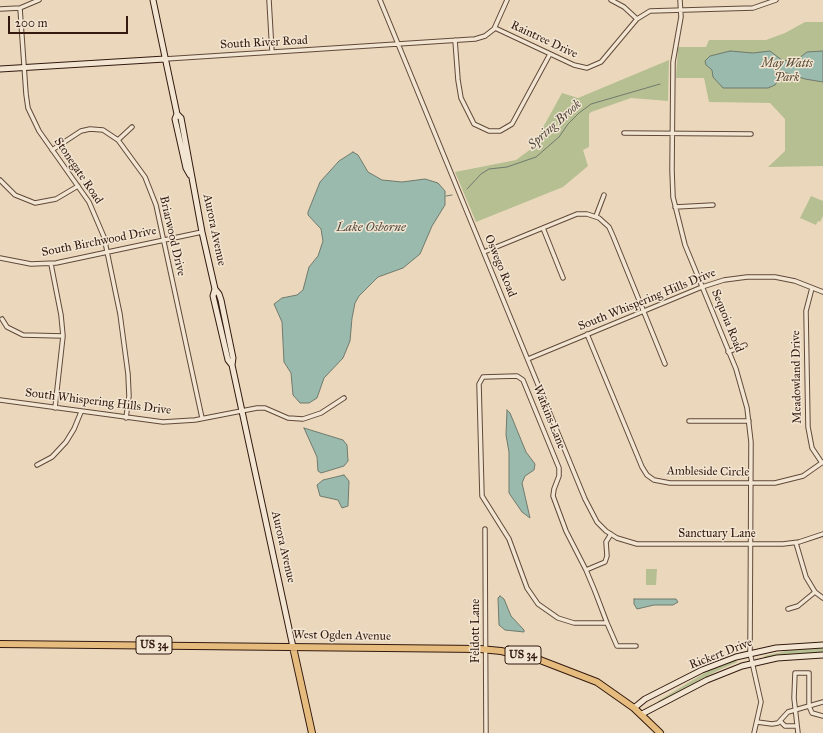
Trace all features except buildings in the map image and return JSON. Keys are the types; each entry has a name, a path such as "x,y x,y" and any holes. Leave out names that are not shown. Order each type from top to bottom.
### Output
{"main road":[{"name":"Aurora Avenue","path":"153,0 177,114 175,119 186,168 191,176 215,289 213,296 228,360 232,365 312,733"},
{"name":"South River Road","path":"0,70 165,59"},
{"name":"West Ogden Avenue","path":"0,644 486,649 517,654 562,667 597,682 642,714 660,733"},
{"name":"Rickert Drive","path":"634,708 645,699 708,668 750,653 791,646 823,645"},
{"name":"Rickert Drive","path":"642,714 707,680 752,663 792,656 823,654"}],"street":[{"path":"0,9 20,8 39,0"},
{"path":"269,0 272,52"},
{"name":"Oswego Road","path":"380,0 590,510 597,522 611,534"},
{"path":"495,28 507,0"},
{"path":"611,0 624,6 636,19"},
{"name":"Sequoia Road","path":"680,0 681,10 673,62 672,181 675,206 685,245 740,382 749,422 751,483 750,653 761,702 754,733"},
{"name":"Raintree Drive","path":"495,28 578,66 594,66 604,59 636,19 654,10 753,8 776,0"},
{"name":"Stonegate Road","path":"20,8 28,108 36,127 78,186 97,218 107,252 120,314 128,374 129,396 126,418"},
{"name":"South River Road","path":"165,59 456,40 481,37 488,34 495,28"},
{"path":"456,40 458,80 461,98 474,124 489,131 503,130 512,124 550,54"},
{"path":"118,140 132,127"},
{"name":"Briarwood Drive","path":"52,150 78,132 90,129 103,130 118,140 138,167 151,190 164,240 202,418"},
{"path":"624,133 751,134"},
{"path":"0,180 15,195 35,203 56,199 78,186"},
{"path":"596,216 604,195"},
{"path":"675,206 713,205"},
{"path":"484,252 577,214 596,216 609,227 665,364"},
{"path":"543,228 563,278"},
{"name":"South Birchwood Drive","path":"0,258 32,264 51,264 202,232"},
{"path":"51,264 61,315 63,336 55,408"},
{"name":"South Whispering Hills Drive","path":"528,359 702,287 731,278 770,276 789,279 823,292"},
{"name":"Meadowland Drive","path":"812,288 806,311 808,427 812,448 822,463"},
{"path":"2,319 7,327 23,335 63,336"},
{"name":"Ambleside Circle","path":"587,334 639,461 647,475 654,480 662,482 775,483 796,478 810,472 822,463"},
{"path":"728,352 745,345"},
{"name":"Watkins Lane","path":"607,623 574,623 558,618 545,610 535,600 527,588 510,539 484,500 481,492 479,384 481,378 486,376 517,376 523,380 559,468 559,476 553,492 554,500 566,531 586,570 617,646 636,646"},
{"name":"South Whispering Hills Drive","path":"0,400 163,422 202,418 241,410 261,408 288,418 303,419 321,413 344,398"},
{"path":"37,466 52,456 66,442 74,429 81,412"},
{"path":"689,421 749,422"},
{"name":"Feldott Lane","path":"485,529 486,733"},
{"path":"586,570 605,562 607,556 606,542 611,534"},
{"name":"Sanctuary Lane","path":"611,534 623,541 638,544 796,543 823,534"},
{"path":"796,543 802,570 815,592 823,598"},
{"path":"788,609 798,606 815,592"},
{"path":"798,733 794,698 795,673 809,673 809,706 813,715 823,716"},
{"path":"757,722 772,724 780,720 788,712 823,702"},
{"path":"780,720 785,726 797,726"}],"green space":[{"name":"May Watts Park","path":"805,22 823,22 823,166 768,167 785,151 785,119 770,103 709,102 704,78 676,78 678,47 706,47 709,40 766,40 785,33"},
{"path":"669,60 668,101 631,98 591,112 589,114 589,147 583,150 588,166 563,187 476,222 455,172 516,160 531,149 562,93 578,98"},
{"path":"811,196 823,201 823,216 820,222 818,221 816,225 800,218"},
{"path":"646,569 657,569 656,585 646,585"},
{"path":"800,648 823,648 823,653 765,658 764,656"},
{"path":"736,660 737,662 658,702 713,668"}],"water":[{"path":"730,51 753,53 770,51 783,61 798,59 807,52 823,51 823,82 805,79 784,72 775,85 768,88 723,88 713,77 712,70 706,65 705,61 710,56"},
{"name":"Lake Osborne","path":"353,152 358,155 368,172 382,180 402,182 425,179 438,183 445,191 445,205 432,226 420,254 403,268 378,277 359,296 355,303 352,318 350,341 343,358 324,378 317,398 309,403 300,403 293,395 291,373 284,362 282,322 274,304 282,298 297,295 303,290 309,267 318,256 323,241 321,229 308,215 308,212 320,182 339,161"},
{"path":"507,410 510,413 526,452 535,464 534,470 525,476 522,483 530,518 522,512 509,493 509,452 506,435"},
{"path":"304,428 343,440 347,445 348,461 344,466 321,473 318,471 317,457"},
{"path":"344,475 349,481 348,506 342,508 338,500 320,496 317,485 323,480"},
{"path":"500,596 504,599 511,616 524,630 524,632 505,630 499,625 498,598"},
{"path":"634,599 676,599 678,602 673,605 654,605 637,609 634,604"}],"waterway":[{"name":"Spring Brook","path":"467,189 481,174 489,169 507,167 536,157 559,137 568,124 579,113 591,104 660,84"},
{"name":"Spring Brook","path":"446,196 452,195"}]}
